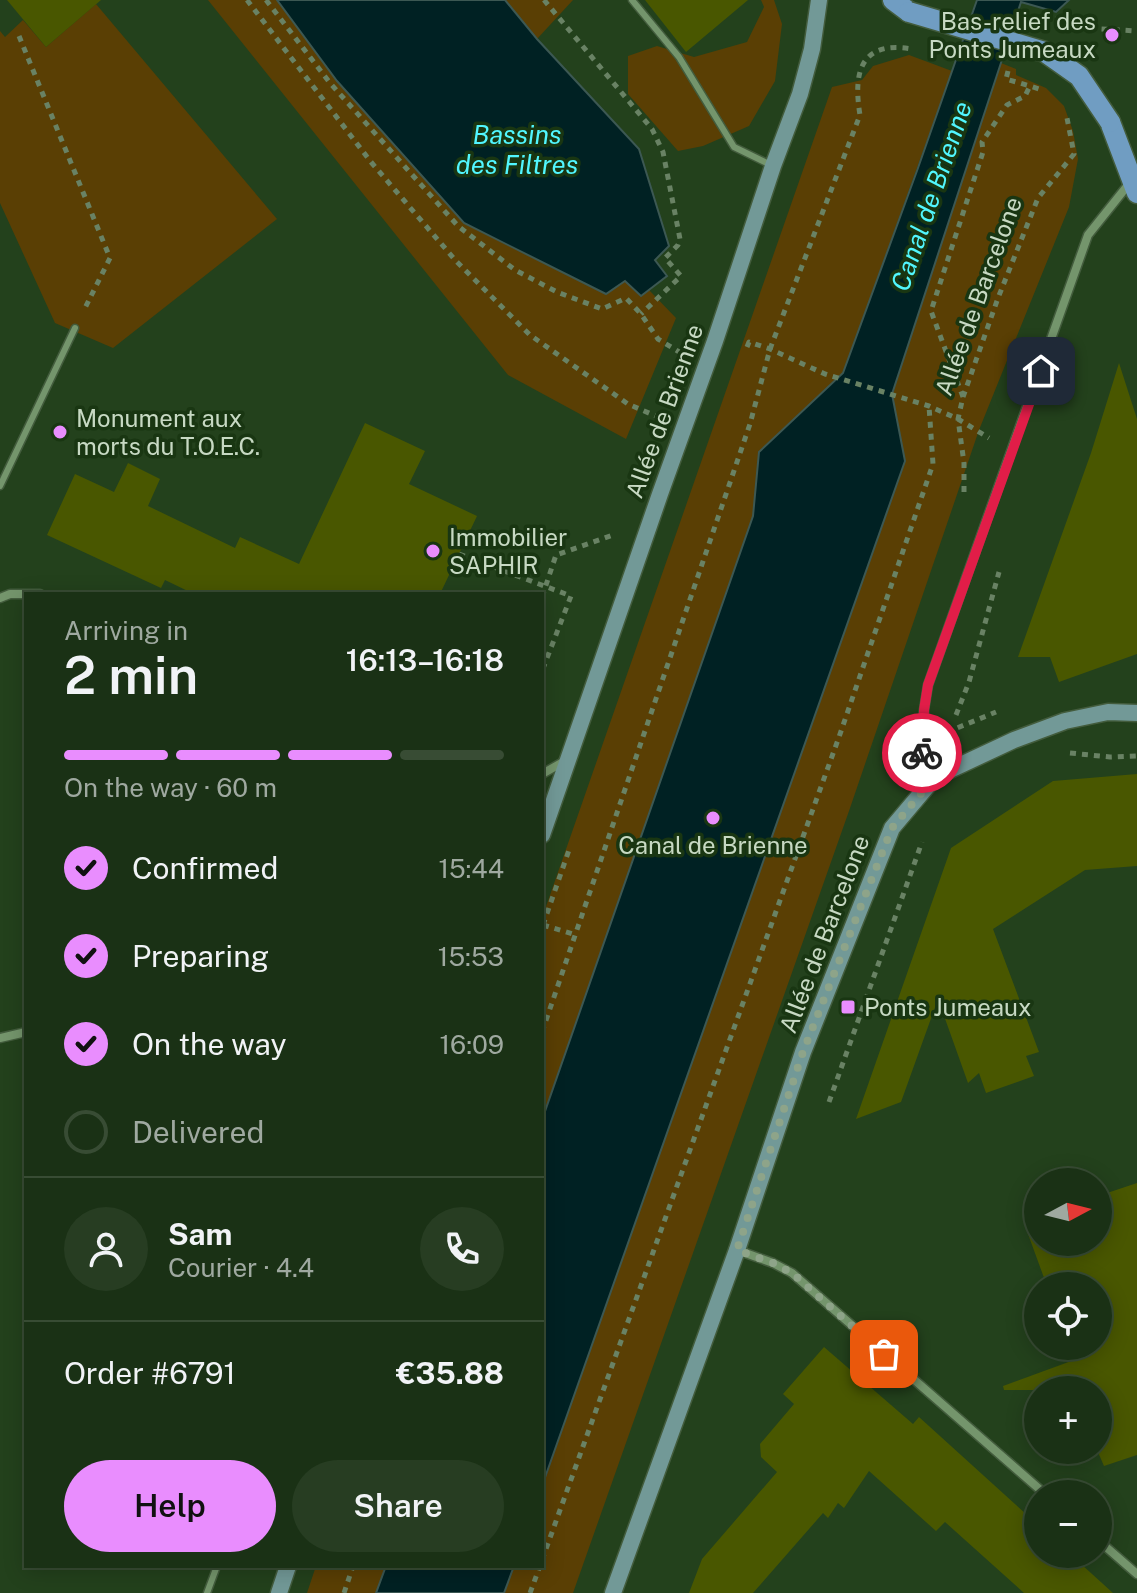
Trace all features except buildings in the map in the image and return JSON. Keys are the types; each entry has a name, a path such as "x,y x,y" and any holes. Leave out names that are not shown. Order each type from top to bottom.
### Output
{"main road":[{"name":"Allée de Brienne","path":"544,829 800,94 812,49 819,0"},
{"path":"901,6 1045,52 1079,76 1110,122 1135,186"},
{"path":"935,777 1014,740 1065,721 1108,712 1137,713"},
{"name":"Allée de Barcelone","path":"613,1593 737,1250 803,1052 892,828 935,777"},
{"path":"279,1593 287,1568"}],"street":[{"path":"935,777 922,755 928,685 1088,235 1135,186"},
{"path":"0,598 24,594"},
{"path":"544,773 569,759"},
{"path":"0,1038 24,1032"},
{"path":"737,1250 792,1273 1029,1480"},
{"path":"1112,1552 1137,1574"}],"lane":[{"path":"632,0 679,57 734,147 773,166"},
{"path":"0,486 75,328"},
{"path":"207,1593 216,1568"}],"path":[{"path":"247,0 371,162 456,261 530,335 628,404 684,428"},
{"path":"266,0 330,83 458,226 515,270 557,292 602,309 626,298 658,339 705,368"},
{"path":"544,0 652,129 663,152 680,239 665,258 681,276 641,314"},
{"path":"1054,19 1083,28 1137,31"},
{"path":"19,36 110,258 75,328"},
{"path":"544,1026 750,424 770,349 860,115 856,92 859,68 876,50 901,47 925,51"},
{"path":"1006,79 1047,92"},
{"path":"963,397 931,311 983,152 982,142 1007,105 1025,96 1030,86"},
{"name":"Allée de Barcelone","path":"964,492 958,419 963,397 1038,198 1074,154 1067,116"},
{"name":"Allée de Barcelone","path":"770,349 825,374 929,406 958,419"},
{"path":"544,1555 839,737 933,464 929,406"},
{"path":"958,419 1012,452"},
{"path":"544,592 556,555 617,533"},
{"path":"459,554 571,596 544,666"},
{"path":"956,715 969,682 1002,561"},
{"path":"1058,757 1071,753 1137,756"},
{"path":"829,1102 924,835"},
{"path":"544,926 576,935"},
{"path":"344,1593 352,1568"},
{"path":"530,1593 539,1568"}],"shaded area":[{"path":"208,0 277,0 337,81 464,223 625,281 641,296 649,290 676,318 626,439 508,375"},
{"path":"505,0 573,0 537,39"},
{"path":"761,0 774,0 782,24 775,81 749,126 703,146 678,151 628,94 628,56 657,46 694,57 747,42 764,7"},
{"path":"96,4 277,219 113,348 55,323 0,203 0,31 5,37 23,20 46,47"},
{"path":"909,55 952,71 843,373 759,452 753,516 544,1114 544,912 832,87 862,80 873,66"},
{"path":"1001,63 1016,69 1016,75 1046,88 1064,106 1078,159 1069,207 979,430 849,811 573,1593 504,1593 512,1568 544,1568 544,1479 905,462 892,394"},
{"path":"315,1568 385,1568 376,1593 307,1593"}],"water":[{"name":"Bassins des Filtres","path":"277,0 505,0 639,149 669,246 655,260 667,276 641,296 625,281 606,294 464,223 337,81"},
{"name":"Canal de Brienne","path":"977,0 1069,0 1056,12 1021,2 892,394 905,461 544,1480 544,1114 753,516 759,452 843,373"},
{"path":"385,1568 513,1568 504,1593 376,1593"}],"way so far":[{"path":"884,1354 792,1273 737,1250 803,1052 892,828 935,777 922,753"}],"place":[{"name":"Bas-relief des Ponts Jumeaux","path":"1112,35"},
{"name":"Monument aux morts du T.O.E.C.","path":"60,432"},
{"name":"Immobilier SAPHIR","path":"433,551"},
{"name":"Canal de Brienne","path":"713,818"},
{"name":"Ponts Jumeaux","path":"848,1007"}],"route":[{"path":"922,753 928,685 1041,371"}]}
